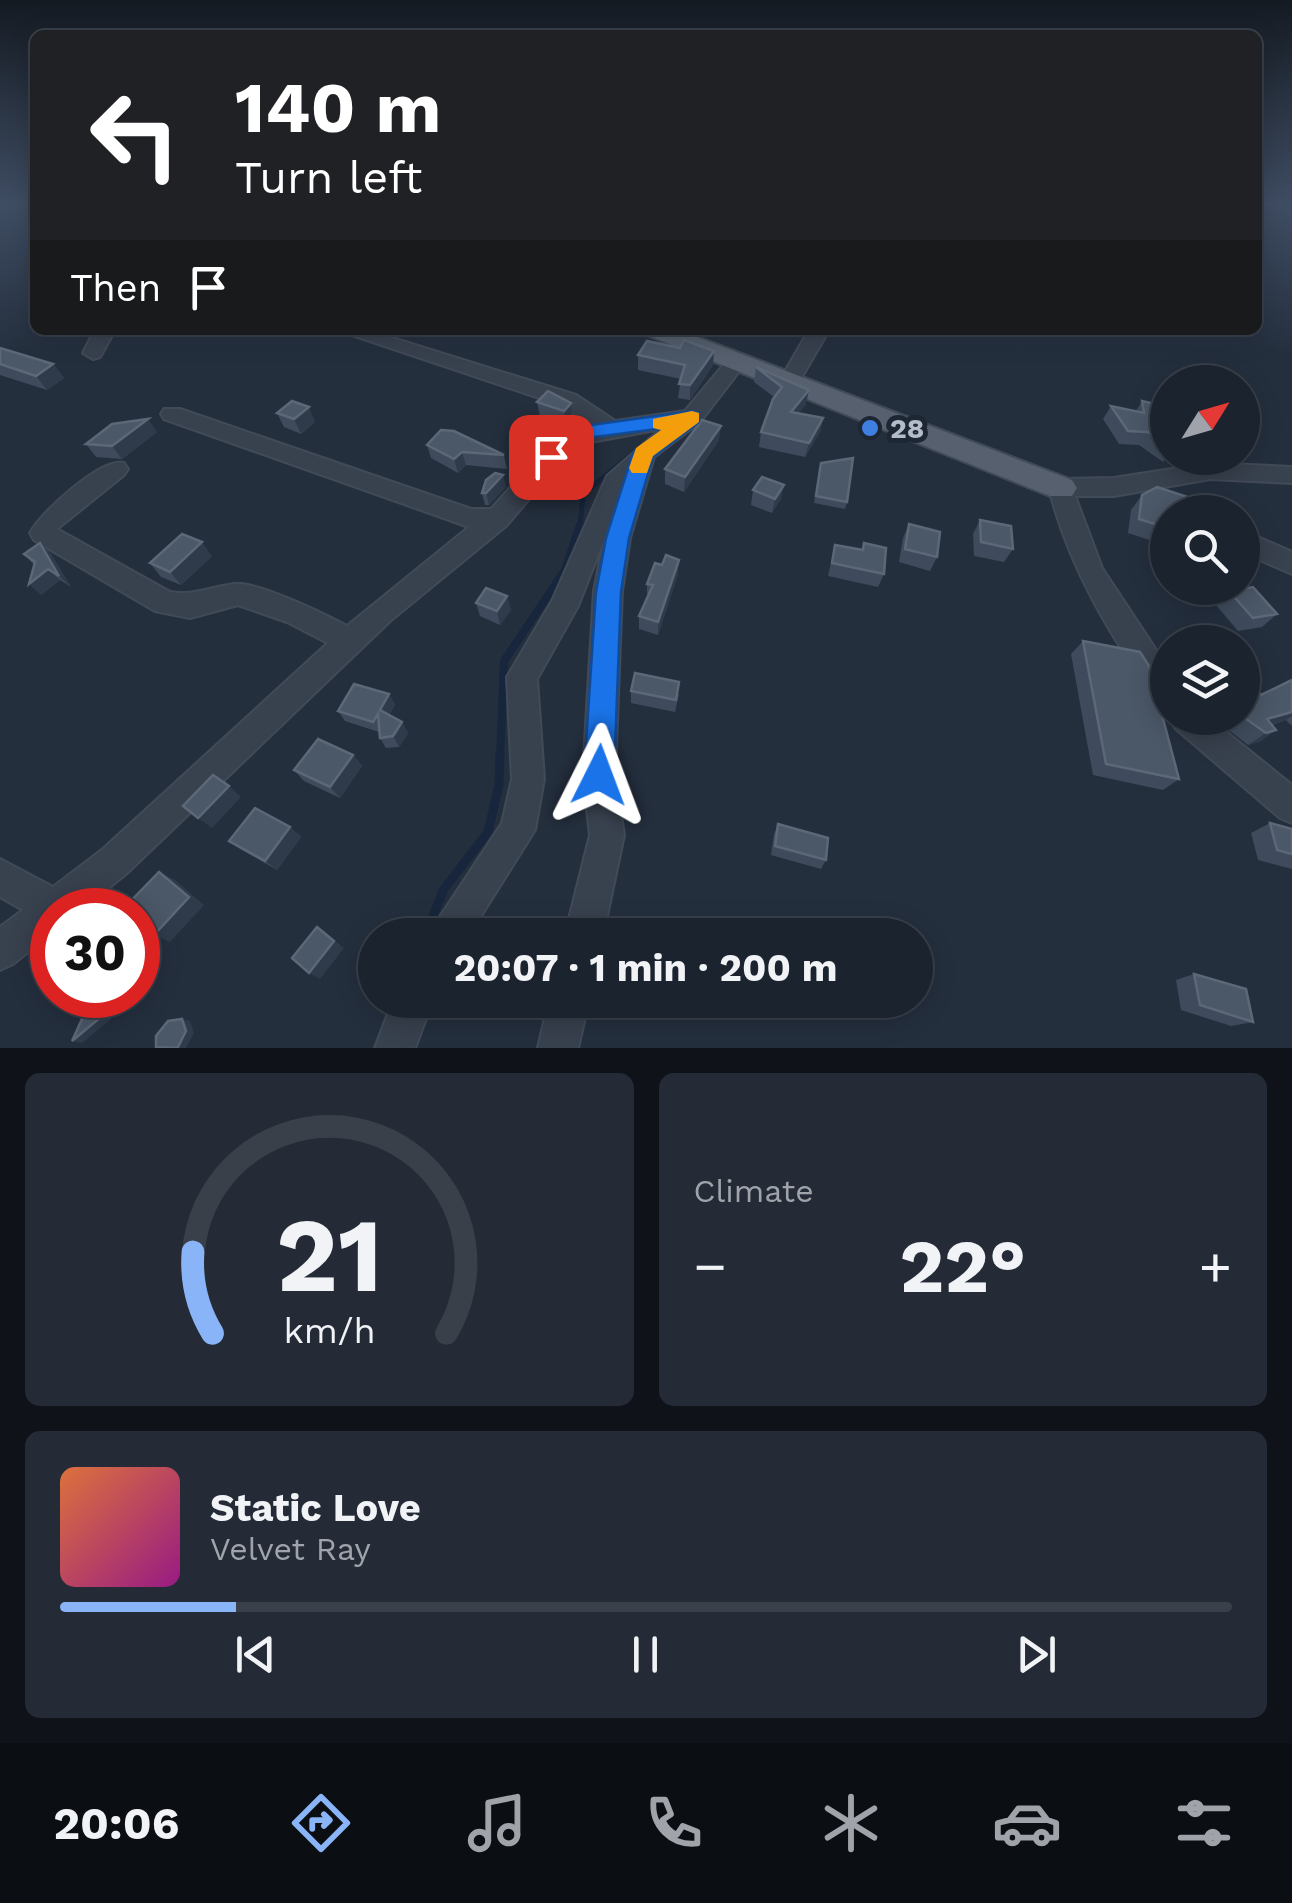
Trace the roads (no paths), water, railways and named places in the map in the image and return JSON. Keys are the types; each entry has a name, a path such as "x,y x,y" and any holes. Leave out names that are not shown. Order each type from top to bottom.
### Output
{"main road":[{"path":"669,335 1062,488"}],"street":[{"path":"93,353 102,335"},
{"path":"364,335 568,400 611,428"},
{"path":"789,382 816,335"},
{"path":"458,918 518,830 528,779 522,677 564,606 614,482 644,453 692,418 737,361"},
{"path":"172,414 292,452 470,518 497,519"},
{"path":"80,888 130,848 453,551 497,519 567,438 692,418"},
{"path":"588,918 607,836 599,775 608,592 617,538 644,453"},
{"path":"116,469 48,522 43,533 166,603 190,606 238,594 297,614 352,641"},
{"path":"1150,667 1106,606 1070,527 1062,488 1210,471 1292,475"},
{"path":"1156,480 1176,495"},
{"path":"1260,549 1292,564"},
{"path":"1206,735 1292,806"},
{"path":"0,877 30,896"},
{"path":"0,951 30,928"},
{"path":"395,1048 406,1018"},
{"path":"558,1048 565,1018"}],"waterway":[{"path":"580,528 583,494 661,431"},
{"path":"500,757 504,661 565,570 580,525"},
{"path":"432,918 444,889 488,832 499,785 500,754"}],"place":[{"name":"28","path":"870,428"}]}
